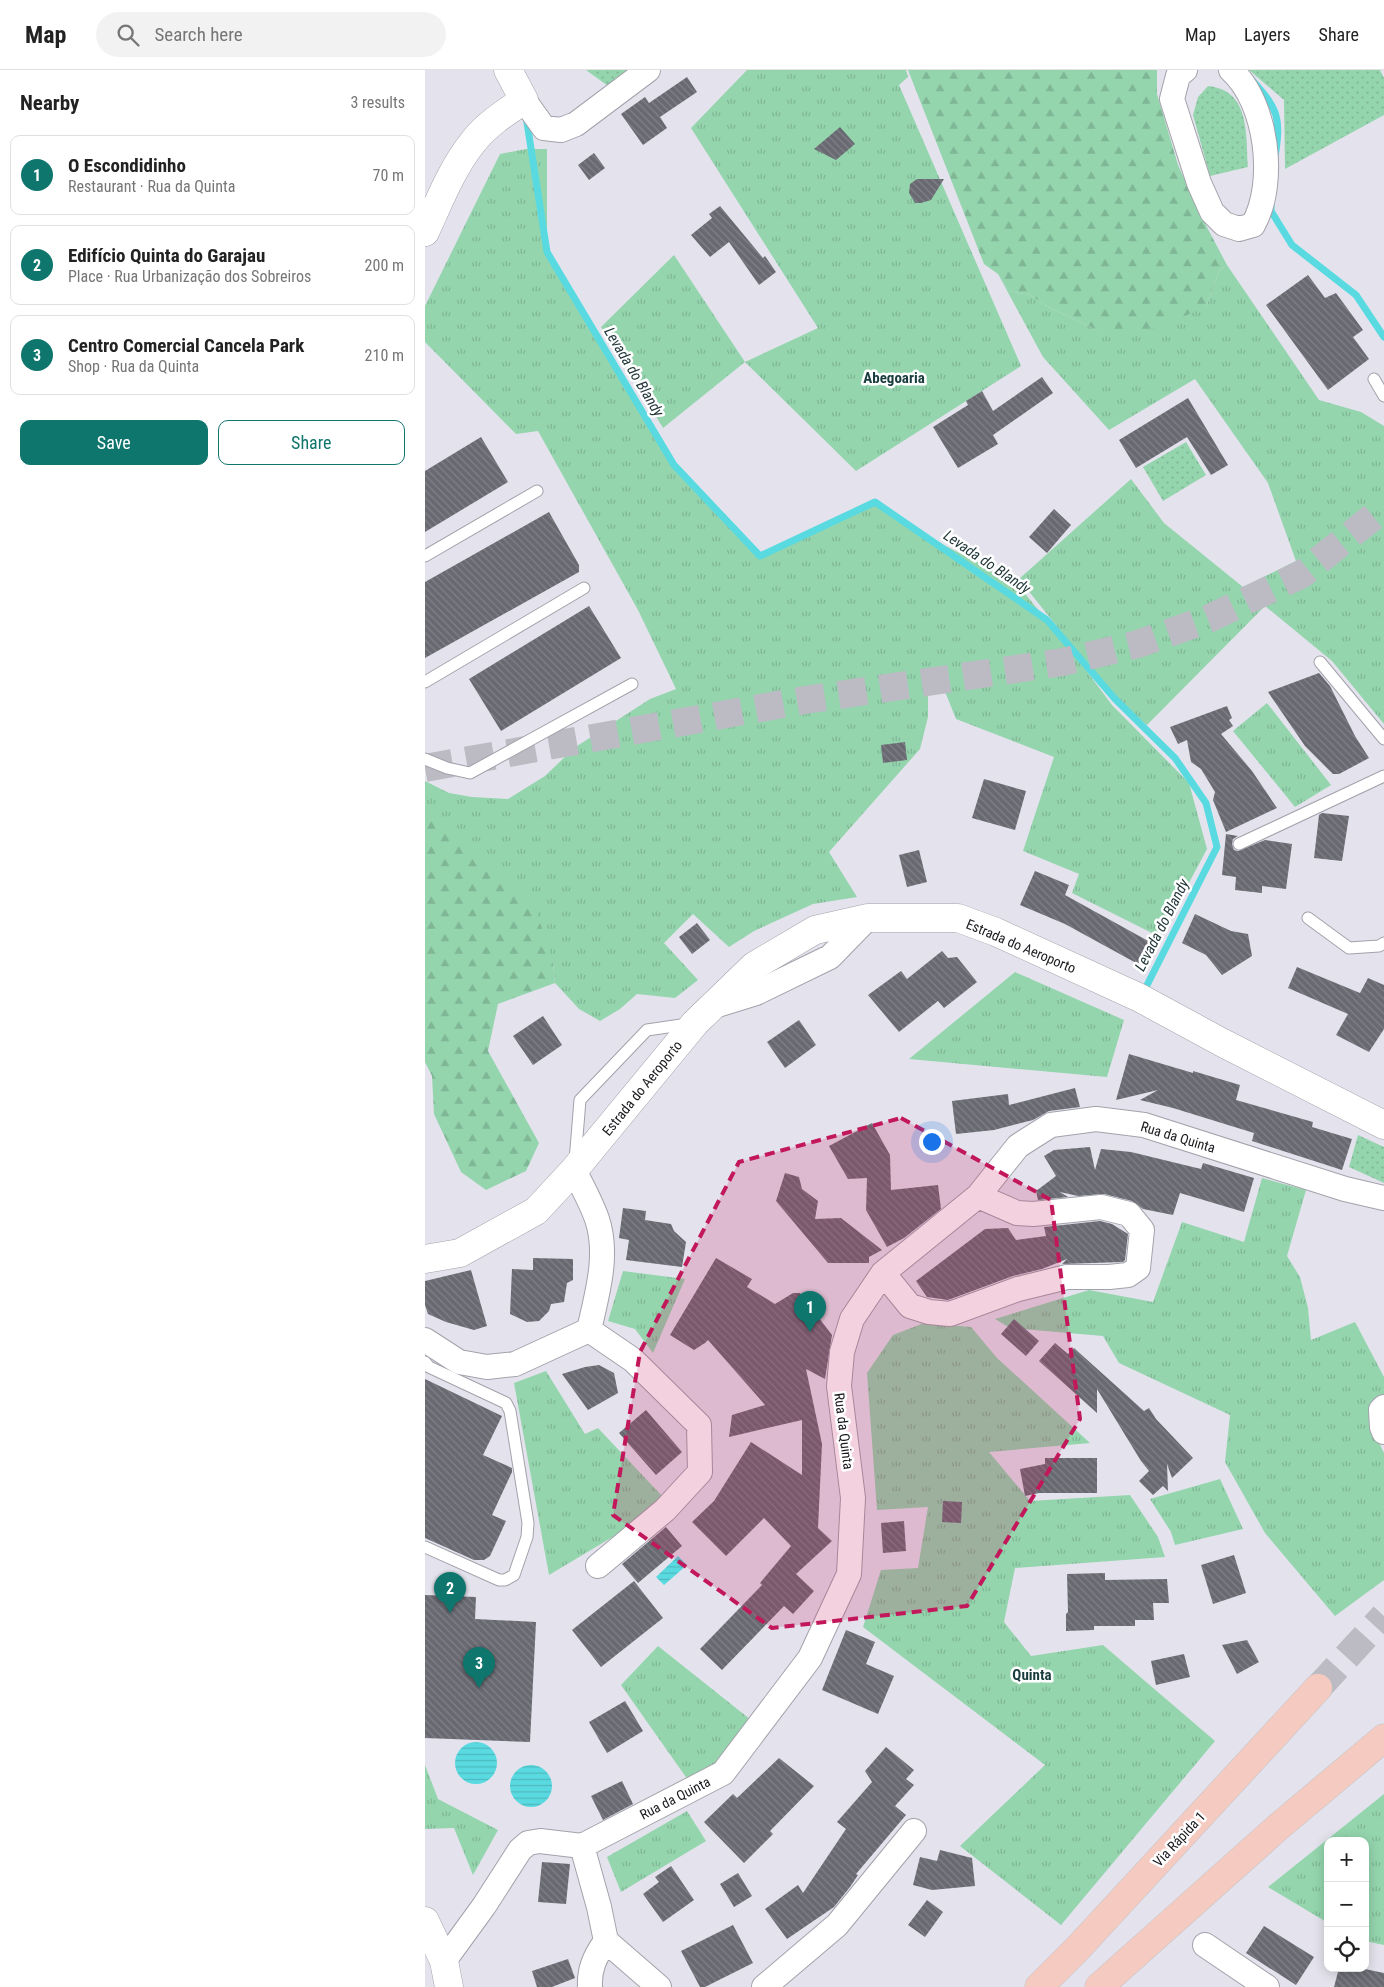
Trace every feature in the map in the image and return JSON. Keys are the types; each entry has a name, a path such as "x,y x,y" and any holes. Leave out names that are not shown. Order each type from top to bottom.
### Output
{"highway":[{"name":"Via Rápida 1","path":"1039,1987 1079,1947 1318,1688"},
{"path":"1099,1987 1277,1828 1384,1738"}],"main road":[{"path":"425,232 457,166 472,142 502,115 524,100 508,70"},
{"name":"Estrada do Aeroporto","path":"425,1259 460,1253 536,1211 575,1170 703,1015 754,966 815,930 868,918 958,918 996,932 1140,998 1221,1042 1384,1125"},
{"path":"425,1921 446,1974"}],"street":[{"path":"524,100 544,128 561,130 576,124 648,70"},
{"path":"1185,70 1178,76 1172,99 1188,152 1212,212 1224,224 1239,229 1253,224 1259,214 1263,196 1265,148 1258,115 1249,94 1239,77 1231,70"},
{"name":"Rua da Quinta","path":"582,1846 723,1773 810,1658 849,1574 853,1498 839,1386 842,1352 852,1319 883,1273 978,1196 1018,1146 1051,1125 1096,1119 1144,1125 1345,1189 1384,1198"},
{"path":"575,1170 597,1220 602,1248 600,1277 589,1330"},
{"path":"883,1273 910,1306 929,1312 950,1314 1018,1289 1067,1277 1128,1275 1138,1268 1142,1230 1129,1214 1101,1207 1033,1214 1017,1213 978,1196"},
{"path":"425,1347 459,1362 487,1367 515,1364 589,1330"},
{"path":"589,1330 633,1360 699,1425 700,1472 665,1510 598,1566"},
{"path":"1384,1407 1381,1410 1384,1432"},
{"path":"764,1987 837,1925 914,1831"},
{"path":"446,1974 484,1906 520,1850 529,1843 540,1841 582,1846 599,1907 606,1942 659,1987"},
{"path":"590,1987 592,1966 597,1953 606,1942"},
{"path":"1205,1945 1267,1987"}],"lane":[{"path":"1374,379 1384,396"},
{"path":"425,556 537,491"},
{"path":"425,682 585,588"},
{"path":"1320,662 1384,739"},
{"path":"425,759 447,768 471,773 632,684"},
{"path":"1239,844 1384,776"},
{"path":"1307,918 1349,948 1379,946 1384,943"},
{"path":"575,1170 580,1100 647,1030 703,1015"},
{"path":"425,1347 429,1368 506,1403 510,1411 528,1523 527,1538 514,1575 505,1580 488,1576 425,1547"}],"highlighted area":[{"path":"901,1118 1051,1200 1080,1419 967,1606 772,1628 613,1515 640,1352 739,1162"}],"green space":[{"path":"586,70 636,70 615,91"},
{"path":"747,70 906,70 908,77 899,85 1021,366 856,471 745,362 818,328 691,128"},
{"path":"908,70 1157,70 1157,94 1178,165 1200,214 1227,265 1219,271 1206,307 1156,328 1126,333 1097,330 1052,309 1030,295 1009,291 998,274 984,264"},
{"path":"1249,70 1380,70 1384,78 1384,115 1285,169 1284,100"},
{"path":"1208,86 1222,89 1232,96 1239,105 1246,128 1248,167 1210,176 1193,115 1198,97"},
{"path":"526,149 547,149 547,252 674,465 760,556 875,502 932,539 1015,581 1112,705 1189,783 1207,849 1160,937 1072,893 1079,874 1023,851 1054,757 956,719 944,689 928,688 928,717 920,749 829,852 857,897 813,904 754,931 729,947 693,914 664,943 698,980 675,998 637,994 620,1009 600,1021 579,1009 555,983 553,962 425,801 425,781 449,793 472,797 508,799 545,776 574,748 650,699 676,689 638,610 538,431 516,434 425,342 425,306 500,154"},
{"path":"674,255 745,362 663,428 601,327"},
{"path":"1227,265 1319,400 1361,412 1384,426 1384,724 1332,661 1265,606 1147,725 1115,699 1019,579 1131,479 1164,523 1243,587 1296,561 1268,483 1195,379 1109,430 1043,357 998,274 1009,291 1030,295 1052,309 1097,330 1206,307 1219,271"},
{"path":"1186,442 1206,475 1163,501 1143,467"},
{"path":"1267,703 1331,785 1295,807 1233,731"},
{"path":"425,801 536,910 553,962 555,983 498,1004 488,1051 539,1143 526,1171 486,1190 461,1172 434,1114 432,1076 425,1062"},
{"path":"1015,972 1124,1020 1107,1077 909,1059"},
{"path":"1358,1135 1384,1147 1384,1183 1349,1167"},
{"path":"1262,1178 1306,1190 1287,1256 1300,1277 1308,1308 1311,1340 1355,1322 1384,1377 1384,1401 1371,1426 1384,1453 1384,1580 1335,1616 1265,1533 1225,1462 1230,1415 1119,1363 1103,1336 1010,1328 995,1319 1089,1290 1153,1302 1182,1222 1244,1242"},
{"path":"623,1271 685,1279 653,1353 635,1329 608,1321"},
{"path":"924,1323 971,1327 997,1358 1090,1443 989,1452 1030,1501 1130,1495 1158,1537 1165,1557 1015,1568 1004,1622 1031,1656 1103,1645 1215,1741 1061,1925 960,1846 1045,1765 863,1627 881,1570 918,1568 928,1507 877,1510 867,1373 893,1335"},
{"path":"546,1371 585,1434 598,1428 663,1497 621,1532 549,1575 514,1383"},
{"path":"1220,1479 1243,1529 1175,1545 1171,1532 1150,1499"},
{"path":"658,1646 751,1720 718,1763 688,1780 621,1685"},
{"path":"425,1765 438,1799 498,1830 473,1875 454,1828 425,1829"},
{"path":"1384,1794 1384,1945 1369,1942 1369,1837 1330,1837"},
{"path":"687,1811 706,1841 621,1892 607,1857"},
{"path":"1324,1842 1324,1921 1268,1887"}],"water":[{"path":"678,1556 687,1565 664,1585 656,1577"},
{"path":"476,1742 491,1748 497,1763 491,1778 476,1784 461,1778 455,1763 461,1748"},
{"path":"531,1765 546,1771 552,1786 546,1801 531,1807 516,1801 510,1786 516,1771"}],"building":[{"path":"687,77 697,92 660,117 667,128 643,145 621,114 645,97 649,103"},
{"path":"840,127 855,144 836,160 814,149"},
{"path":"594,153 605,168 589,180 578,165"},
{"path":"917,179 944,179 931,200 915,203 909,193 910,184"},
{"path":"720,206 763,258 765,256 776,272 759,285 729,242 710,257 691,235 712,218 709,214"},
{"path":"1308,275 1325,298 1336,293 1363,330 1353,337 1369,359 1328,390 1266,305"},
{"path":"1042,377 1053,393 993,435 998,444 958,468 933,427 968,405 966,401 982,391 993,411"},
{"path":"1188,398 1228,465 1211,475 1187,437 1136,468 1119,440"},
{"path":"481,437 508,482 425,532 425,471"},
{"path":"1054,509 1071,525 1047,553 1029,537"},
{"path":"549,512 579,565 579,572 425,658 425,582"},
{"path":"589,606 621,658 501,731 469,679"},
{"path":"1319,673 1330,686 1355,736 1369,758 1339,774 1333,774 1305,746 1268,692"},
{"path":"1227,706 1232,718 1229,720 1233,726 1221,734 1252,771 1277,808 1226,832 1213,800 1215,792 1201,769 1191,762 1187,740 1178,744 1170,727"},
{"path":"905,742 907,760 883,763 881,745"},
{"path":"984,779 1026,791 1015,830 972,818"},
{"path":"1322,813 1349,816 1342,861 1314,858 1319,815"},
{"path":"1226,834 1238,836 1233,839 1232,844 1234,850 1238,851 1265,840 1292,844 1286,889 1262,886 1262,893 1235,890 1236,877 1222,875"},
{"path":"919,850 927,882 907,887 899,855"},
{"path":"1035,871 1069,885 1065,895 1150,942 1138,964 1065,924 1020,905"},
{"path":"1195,914 1231,931 1248,934 1252,956 1222,975 1206,955 1182,943"},
{"path":"697,923 710,940 692,954 679,937"},
{"path":"942,951 948,958 957,957 977,982 944,1008 938,1001 899,1032 868,995 901,971 907,979"},
{"path":"1297,967 1360,993 1368,978 1384,985 1384,1029 1369,1052 1336,1035 1348,1014 1288,988"},
{"path":"543,1016 562,1045 533,1065 513,1036"},
{"path":"799,1020 816,1045 785,1068 767,1042"},
{"path":"1129,1054 1240,1085 1236,1100 1313,1122 1312,1127 1352,1139 1342,1170 1252,1141 1254,1133 1140,1100 1158,1090 1116,1100"},
{"path":"1075,1088 1080,1107 1049,1111 1033,1120 994,1130 956,1134 952,1101 1008,1094 1009,1105"},
{"path":"872,1123 890,1155 891,1190 938,1185 941,1209 904,1238 887,1247 866,1210 867,1178 848,1179 829,1146"},
{"path":"1090,1147 1095,1170 1101,1149 1131,1152 1201,1169 1203,1163 1254,1178 1244,1212 1180,1193 1173,1215 1143,1209 1132,1201 1104,1194 1078,1196 1060,1192 1068,1197 1038,1200 1036,1191 1056,1176 1044,1156 1054,1150"},
{"path":"785,1173 799,1177 802,1189 818,1201 815,1219 841,1218 882,1250 869,1257 869,1263 828,1263 776,1201"},
{"path":"623,1208 646,1211 645,1220 671,1224 674,1231 686,1242 682,1267 626,1260 629,1240 619,1238"},
{"path":"1100,1221 1112,1224 1128,1234 1125,1260 1123,1262 1062,1264 1067,1259 1042,1269 1013,1276 948,1300 927,1297 916,1281 985,1229 1008,1228 1016,1240 1046,1236 1044,1227"},
{"path":"533,1258 573,1259 573,1280 567,1283 564,1302 551,1304 549,1311 539,1321 527,1322 510,1314 512,1269 533,1270"},
{"path":"716,1258 752,1279 747,1287 775,1304 793,1293 800,1293 832,1335 825,1379 806,1369 822,1444 818,1528 832,1541 796,1574 814,1591 793,1614 784,1606 722,1670 700,1649 762,1585 760,1583 791,1546 764,1518 726,1556 692,1522 714,1501 751,1442 802,1475 802,1420 729,1437 732,1415 765,1405 708,1340 694,1350 670,1335"},
{"path":"471,1270 487,1326 474,1330 446,1322 428,1314 425,1305 425,1281"},
{"path":"1014,1319 1039,1341 1026,1356 1001,1334"},
{"path":"1055,1343 1068,1354 1074,1348 1144,1411 1149,1408 1156,1419 1193,1458 1172,1478 1167,1464 1168,1491 1163,1486 1153,1495 1139,1481 1149,1471 1097,1389 1097,1413 1039,1361"},
{"path":"599,1365 614,1373 618,1393 588,1410 562,1374"},
{"path":"425,1379 502,1416 483,1455 512,1468 512,1472 492,1515 506,1521 490,1556 484,1560 474,1560 425,1538"},
{"path":"646,1410 682,1452 656,1475 619,1433"},
{"path":"1045,1458 1097,1458 1097,1493 1039,1493 1025,1496 1020,1469 1045,1464"},
{"path":"943,1501 962,1502 961,1523 942,1522"},
{"path":"904,1521 906,1551 883,1553 881,1523"},
{"path":"666,1527 682,1546 638,1583 622,1564"},
{"path":"1234,1555 1246,1593 1213,1604 1201,1565"},
{"path":"1105,1573 1105,1580 1167,1579 1169,1603 1153,1603 1154,1620 1135,1620 1135,1626 1094,1626 1094,1630 1066,1631 1066,1614 1068,1612 1067,1574"},
{"path":"634,1581 663,1618 601,1667 572,1630"},
{"path":"425,1595 476,1597 475,1619 536,1622 530,1742 425,1738"},
{"path":"846,1630 875,1642 866,1664 894,1676 878,1714 822,1690"},
{"path":"1247,1640 1259,1662 1237,1674 1222,1645"},
{"path":"1184,1654 1190,1677 1156,1685 1151,1661"},
{"path":"625,1701 643,1731 607,1753 589,1722"},
{"path":"886,1747 914,1770 906,1779 914,1785 895,1806 906,1815 856,1874 858,1875 834,1907 787,1939 765,1909 798,1885 803,1893 846,1829 837,1822 872,1782 865,1771"},
{"path":"779,1758 814,1786 770,1831 773,1834 744,1863 704,1822 733,1794 737,1798"},
{"path":"622,1781 633,1804 603,1820 591,1796"},
{"path":"940,1850 972,1858 975,1886 932,1890 913,1885 920,1857 937,1861"},
{"path":"542,1862 570,1864 566,1904 538,1902"},
{"path":"671,1866 694,1900 663,1922 643,1894 659,1882 655,1877"},
{"path":"738,1873 752,1896 734,1907 720,1884"},
{"path":"927,1900 943,1912 925,1937 908,1925"},
{"path":"733,1925 753,1963 705,1987 700,1987 681,1951"},
{"path":"1264,1926 1314,1957 1296,1985 1246,1953"},
{"path":"568,1959 575,1978 552,1987 537,1987 532,1971"},
{"path":"1369,1970 1384,1973 1384,1987 1334,1987 1338,1972 1369,1972"}],"waterway":[{"path":"1253,81 1268,100 1276,116 1278,133 1275,157"},
{"name":"Levada do Blandy","path":"526,116 547,252 674,465 760,556 875,502 1047,620 1115,699 1175,758 1206,803 1217,847 1143,993"},
{"path":"1271,203 1271,211 1292,245 1356,295 1384,337"}],"tunnel":[{"path":"425,768 805,700 1063,662 1138,644 1208,619 1302,574 1384,508"},
{"path":"1318,1688 1384,1616"}],"place":[{"name":"O Escondidinho","path":"810,1332"},
{"name":"Edifício Quinta do Garajau","path":"450,1613"},
{"name":"Centro Comercial Cancela Park","path":"479,1688"}],"district":[{"name":"Abegoaria","path":"894,378"},
{"name":"Quinta","path":"1032,1675"}]}
